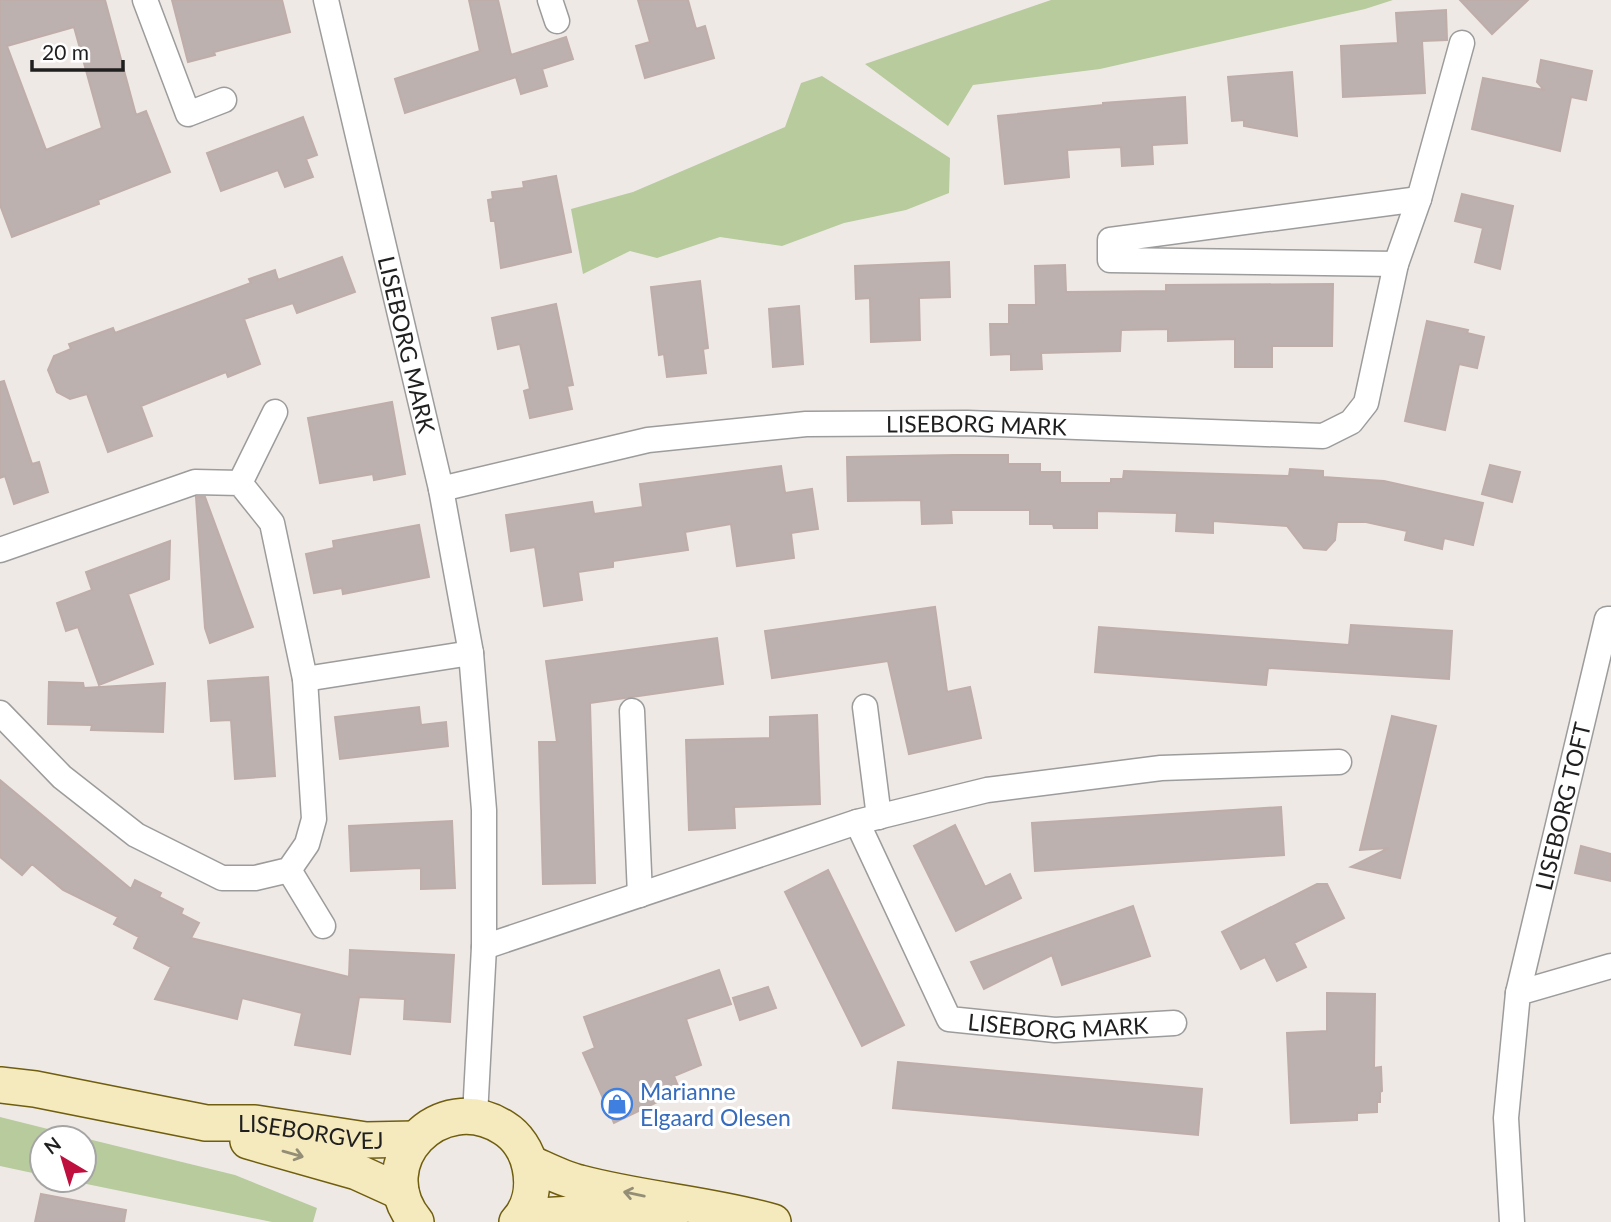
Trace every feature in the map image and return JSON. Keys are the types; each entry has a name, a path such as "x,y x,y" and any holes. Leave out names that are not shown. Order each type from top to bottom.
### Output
{"street":[{"path":"145,0 188,114 224,100"},
{"name":"LISEBORG MARK","path":"326,0 441,489 471,653 484,810 484,947 475,1115"},
{"name":"LISEBORG MARK","path":"441,489 648,440 806,424 967,423 1323,436 1351,422 1366,403 1396,264 1419,199 1462,43"},
{"path":"1396,264 1110,260 1110,240 1419,199"},
{"path":"240,483 275,412"},
{"path":"0,551 195,482 240,483"},
{"path":"0,713 62,777 136,835 222,878 255,878 289,870 307,844 314,819 304,680 272,523 240,483"},
{"name":"LISEBORG TOFT","path":"1512,1222 1506,1118 1518,993 1610,613"},
{"path":"304,680 471,653"},
{"name":"LISEBORG MARK","path":"865,707 868,820 948,1019 1055,1030 1174,1023"},
{"path":"632,711 640,895"},
{"path":"484,947 868,820 987,790 1161,768 1339,762"},
{"path":"289,870 323,926"},
{"path":"1518,993 1611,966"},
{"name":"LISEBORGVEJ","path":"0,1085 35,1089 206,1123 255,1124 366,1140 415,1139"},
{"path":"408,1207 401,1174 405,1155 415,1139 432,1125 453,1116 475,1115 493,1121 509,1131 522,1146 530,1163 531,1191 519,1219 573,1214 670,1222"},
{"name":"LISEBORGVEJ","path":"206,1123 250,1142 357,1172 408,1207"},
{"path":"530,1163 578,1183 684,1205 745,1214 773,1222"}],"green space":[{"path":"1051,0 1393,0 1365,9 1100,69 973,85 948,126 865,64"},
{"path":"822,76 950,158 949,193 906,210 844,223 782,246 720,237 657,258 630,251 583,274 571,209 633,192 785,127 801,83"},
{"path":"0,1117 28,1124 28,1172 0,1166"},
{"path":"98,1141 235,1175 317,1208 313,1222 272,1222 98,1186"}],"building":[{"path":"0,0 105,0 136,115 146,111 170,172 98,200 99,204 12,237 0,205","holes":["74,27 102,128 46,150 7,46"]},
{"path":"172,0 282,0 290,32 214,52 215,55 188,62"},
{"path":"469,0 498,0 511,55 566,37 573,59 542,69 547,86 521,94 516,77 405,113 395,79 480,51"},
{"path":"638,0 688,0 696,29 705,26 714,58 645,78 636,46 650,42"},
{"path":"1460,0 1528,0 1492,34"},
{"path":"1446,10 1447,40 1422,41 1425,93 1343,97 1341,46 1398,43 1396,13"},
{"path":"1541,60 1592,71 1586,100 1571,97 1560,151 1472,129 1483,78 1544,90 1537,82"},
{"path":"1292,72 1297,136 1244,126 1244,120 1232,121 1228,77"},
{"path":"1185,97 1187,143 1152,145 1153,164 1122,166 1121,147 1067,150 1069,177 1005,184 998,116 1103,103"},
{"path":"303,117 317,155 306,159 313,177 285,187 278,170 221,191 207,153"},
{"path":"556,176 571,252 501,268 495,221 491,221 488,200 493,199 492,192 524,188 523,182"},
{"path":"1462,194 1513,206 1500,269 1475,262 1483,228 1455,221"},
{"path":"342,257 355,292 297,313 293,303 244,319 260,364 228,377 226,372 141,406 152,436 108,452 87,394 70,399 57,392 48,370 54,356 71,349 69,344 113,328 115,333 251,283 249,279 275,270 278,280"},
{"path":"949,262 950,297 919,298 920,340 871,342 870,298 856,299 855,266"},
{"path":"1065,265 1066,292 1166,291 1166,285 1333,284 1332,346 1272,346 1272,367 1235,367 1235,339 1168,341 1168,329 1121,330 1120,351 1041,353 1042,369 1011,370 1011,354 991,355 990,324 1009,324 1009,305 1036,305 1035,266"},
{"path":"700,281 708,348 703,349 706,373 667,377 664,354 659,355 651,287"},
{"path":"556,304 573,385 567,386 572,409 530,418 524,391 530,389 520,344 498,349 492,318"},
{"path":"799,306 803,364 773,367 769,309"},
{"path":"1427,321 1468,330 1467,333 1484,337 1477,368 1459,364 1445,430 1405,421"},
{"path":"4,381 32,464 39,462 48,492 14,504 5,476 0,478 0,382"},
{"path":"392,402 405,474 374,480 373,474 320,483 308,418"},
{"path":"1008,455 1008,464 1040,464 1040,472 1060,472 1060,483 1111,483 1111,479 1123,479 1124,471 1289,476 1290,469 1323,471 1323,477 1384,481 1483,503 1473,545 1444,538 1442,549 1405,540 1407,531 1366,522 1337,522 1335,540 1326,550 1304,548 1287,526 1213,521 1213,533 1176,531 1177,513 1097,511 1097,528 1054,528 1053,524 1030,524 1030,510 951,510 952,523 922,524 921,500 848,501 847,457"},
{"path":"1490,465 1520,472 1512,502 1482,494"},
{"path":"781,466 785,493 812,489 818,529 791,533 794,558 737,566 731,524 685,532 688,550 613,561 613,567 578,572 582,600 544,606 535,547 511,551 506,515 592,502 594,514 643,507 640,484"},
{"path":"196,497 205,497 253,627 210,643 205,628"},
{"path":"419,525 429,577 343,594 342,588 314,593 306,554 334,548 333,541"},
{"path":"170,541 169,579 128,594 153,664 99,685 78,627 66,631 57,603 92,590 86,572"},
{"path":"935,607 947,692 970,687 981,738 909,754 888,661 772,678 765,631"},
{"path":"1351,625 1452,631 1449,679 1268,668 1266,685 1095,672 1099,627 1349,645"},
{"path":"717,638 723,684 590,703 595,883 543,884 539,742 557,742 546,661"},
{"path":"268,677 275,776 235,779 231,720 211,721 208,681"},
{"path":"49,682 83,683 84,688 165,683 163,732 91,730 92,725 48,724"},
{"path":"419,707 421,725 446,722 448,746 340,759 335,717"},
{"path":"817,715 820,804 734,807 735,828 689,830 686,740 770,738 770,717"},
{"path":"1392,716 1436,726 1400,878 1351,867 1389,848 1360,850"},
{"path":"0,780 131,889 135,880 161,893 159,897 183,909 181,914 199,923 191,938 349,977 350,950 454,955 450,1022 404,1019 405,999 359,997 350,1054 295,1045 302,1013 242,998 237,1019 155,999 171,967 134,948 139,937 114,924 118,917 63,890 32,864 22,875 0,857"},
{"path":"1281,807 1284,855 1035,871 1032,823"},
{"path":"452,821 455,888 421,889 421,868 351,871 349,826"},
{"path":"955,825 985,887 1010,874 1021,898 956,931 914,846"},
{"path":"1581,846 1611,854 1611,881 1575,873"},
{"path":"828,870 904,1025 862,1046 785,892"},
{"path":"1317,884 1327,884 1344,918 1294,943 1306,967 1277,981 1265,957 1241,969 1222,932"},
{"path":"1133,906 1150,956 1062,985 1052,955 984,989 971,962"},
{"path":"719,970 731,1004 686,1019 701,1065 674,1076 680,1091 614,1123 583,1053 595,1048 584,1017"},
{"path":"768,987 776,1008 740,1020 733,998"},
{"path":"1327,993 1375,994 1374,1068 1381,1067 1380,1102 1377,1102 1377,1112 1357,1113 1357,1120 1291,1123 1287,1033 1327,1031"},
{"path":"898,1062 1202,1089 1198,1135 893,1108"},
{"path":"41,1194 126,1210 124,1222 35,1222"}],"place":[{"name":"Marianne Elgaard Olesen","path":"617,1104"}]}
